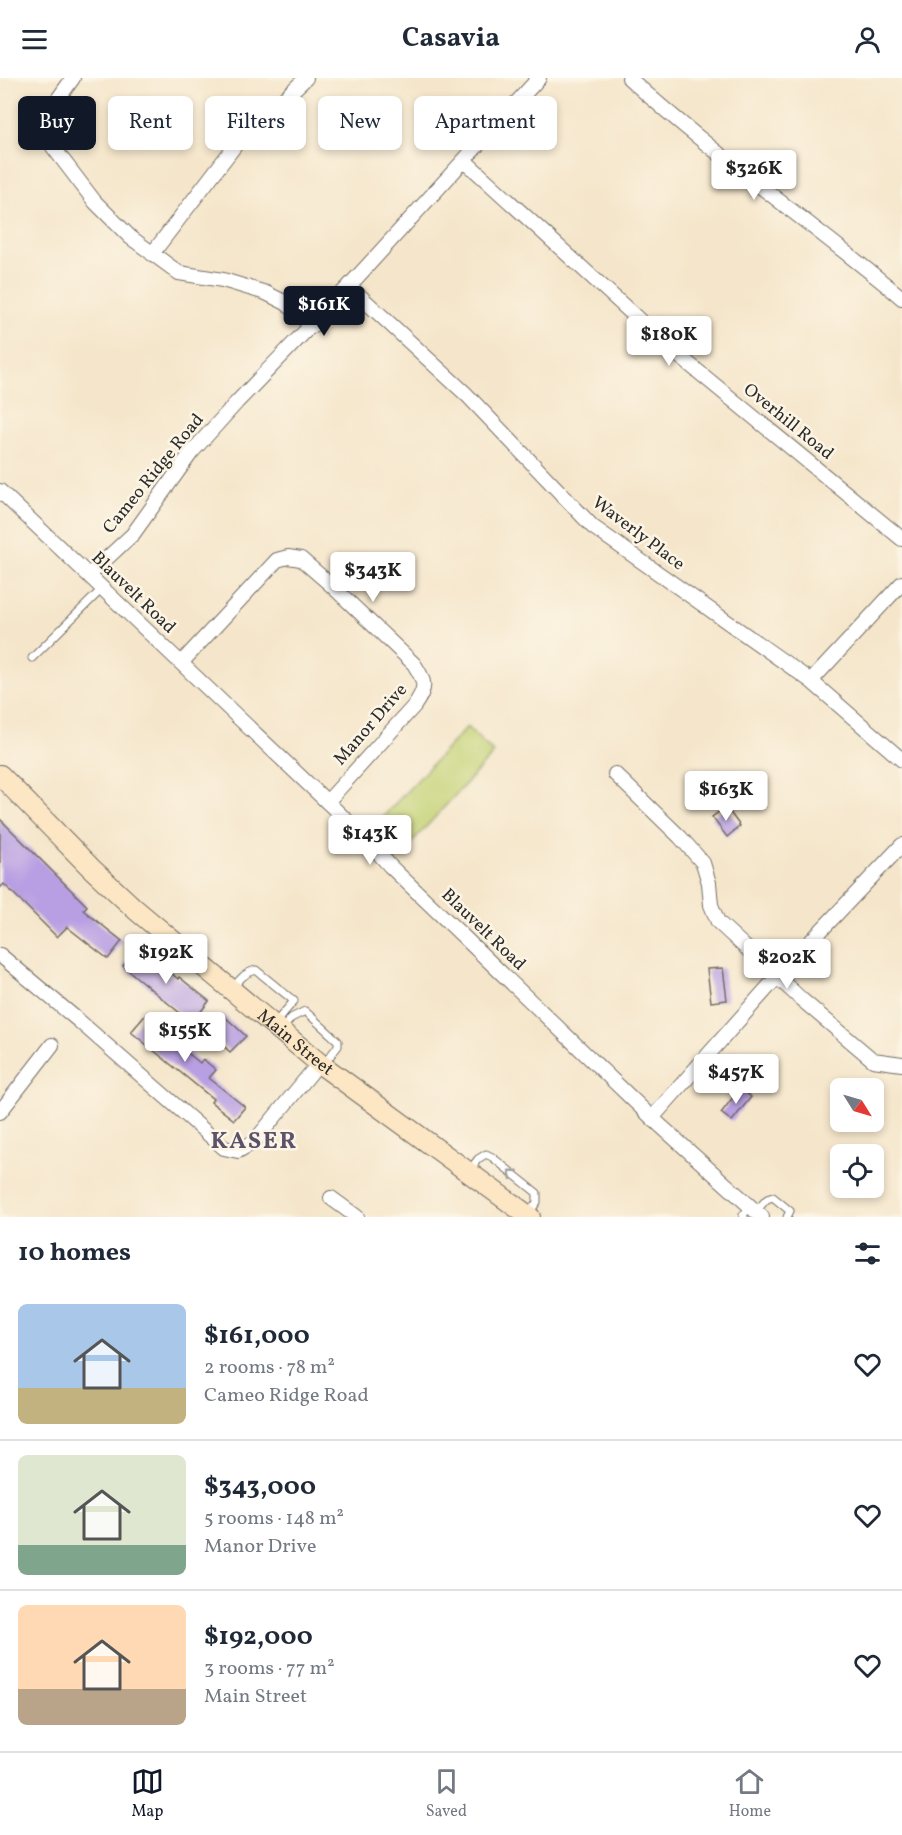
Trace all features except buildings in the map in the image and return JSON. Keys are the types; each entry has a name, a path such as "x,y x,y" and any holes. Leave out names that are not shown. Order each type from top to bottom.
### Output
{"main road":[{"name":"Main Street","path":"0,775 91,868 136,910 321,1064 528,1216"}],"street":[{"path":"73,78 48,113 47,132 53,147 95,202 130,237 179,273 223,280 266,293 286,303 312,326"},
{"path":"152,254 237,143 306,78"},
{"name":"Cameo Ridge Road","path":"89,575 133,534 198,444 312,326 539,78"},
{"path":"629,78 672,117 856,259 902,298"},
{"name":"Overhill Road","path":"465,161 672,350 902,539"},
{"name":"Waverly Place","path":"349,286 466,395 593,527 811,681 902,760"},
{"name":"Blauvelt Road","path":"0,491 327,802 406,882 753,1213"},
{"name":"Manor Drive","path":"181,663 277,560 288,557 300,559 331,585 414,664 424,679 423,693 414,706 327,802"},
{"path":"811,681 902,583"},
{"path":"615,774 703,862 709,883 711,905 718,922 777,977 873,1060 902,1064"},
{"path":"652,1118 777,977 902,845"},
{"path":"0,955 224,1148 238,1151 254,1142 321,1064"},
{"path":"0,1112 52,1045"},
{"path":"331,1198 357,1217"}],"lane":[{"path":"32,658 103,588"},
{"path":"231,989 243,976 256,970 270,981 294,1001 278,1028"},
{"path":"278,1028 305,1011 332,1033 339,1046 321,1064"},
{"path":"468,1172 478,1159 486,1154 492,1157 537,1193 537,1202 528,1216"},
{"path":"753,1213 767,1199 774,1197 790,1211 787,1217"}],"green space":[{"path":"467,727 494,753 390,866 364,837"}],"district":[{"name":"KASER","path":"254,1142"}]}
